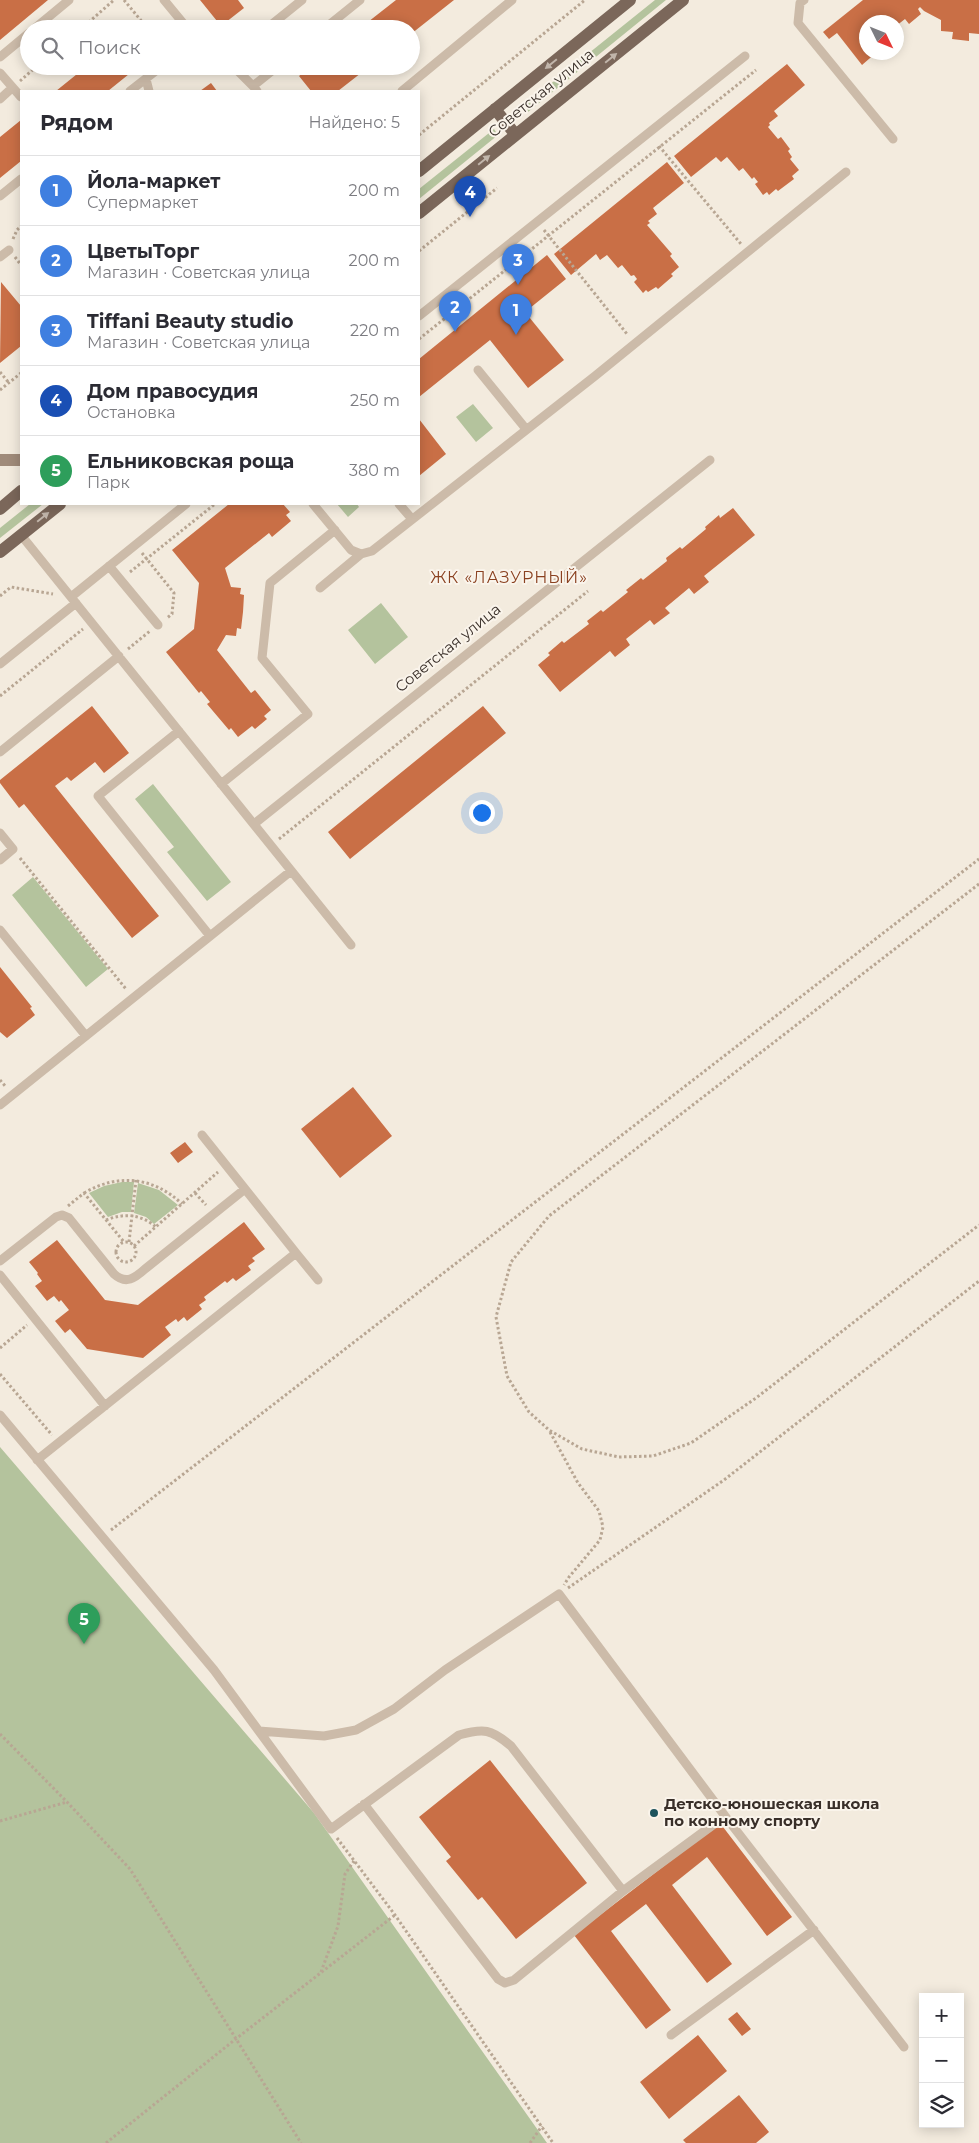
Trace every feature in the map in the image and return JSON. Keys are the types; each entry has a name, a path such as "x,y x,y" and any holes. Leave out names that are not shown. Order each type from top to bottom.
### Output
{"main road":[{"name":"Советская улица","path":"420,170 630,0"},
{"name":"Советская улица","path":"420,211 683,0"},
{"path":"495,109 515,134"},
{"path":"0,508 20,492"},
{"path":"0,552 59,505"}],"street":[{"path":"0,460 20,460"}],"lane":[{"path":"45,20 69,0"},
{"path":"164,0 181,20"},
{"path":"277,20 302,0"},
{"path":"335,20 360,0"},
{"path":"403,90 512,0"},
{"path":"804,0 800,3 798,23 893,139"},
{"path":"0,57 20,40"},
{"path":"420,315 745,56"},
{"path":"0,73 20,96"},
{"path":"131,90 151,75"},
{"path":"242,75 255,89 269,75"},
{"path":"146,79 149,90"},
{"path":"0,98 12,88"},
{"path":"320,588 361,554 372,551 635,344 846,172"},
{"path":"0,196 20,180"},
{"path":"0,257 9,250"},
{"path":"478,370 526,430"},
{"name":"Советская улица","path":"254,824 710,460"},
{"path":"0,664 110,566 185,505"},
{"path":"314,505 351,550 361,554"},
{"path":"400,505 412,519"},
{"path":"221,784 308,714 262,658 270,582 335,530"},
{"path":"21,535 351,945"},
{"path":"110,566 158,625"},
{"path":"0,752 119,656"},
{"path":"179,731 98,796 210,936"},
{"path":"0,833 13,849 0,860"},
{"path":"0,1105 291,871"},
{"path":"0,930 86,1036"},
{"path":"202,1135 318,1280"},
{"path":"0,1261 56,1217 62,1215 69,1218 114,1274 120,1279 129,1280 140,1274 246,1189"},
{"path":"37,1460 296,1253"},
{"path":"0,1275 105,1406"},
{"path":"0,1415 214,1670 331,1829 459,1735 479,1730 498,1735 511,1746 623,1891"},
{"path":"259,1731 324,1736 356,1730 394,1709 445,1670 559,1594 725,1816 904,2046"},
{"path":"364,1804 498,1979 505,1983 514,1980 623,1891 725,1816"},
{"path":"671,2036 814,1930"}],"path":[{"path":"91,20 114,0"},
{"path":"124,0 141,20"},
{"path":"420,134 585,0"},
{"path":"420,338 756,70"},
{"path":"12,88 27,75"},
{"path":"649,133 748,252"},
{"path":"420,250 497,188"},
{"path":"537,222 635,344"},
{"path":"0,372 9,383"},
{"path":"0,390 20,374"},
{"path":"121,580 214,505"},
{"path":"119,656 172,614 174,592 136,545"},
{"path":"0,596 11,587 73,600"},
{"path":"271,846 588,591"},
{"path":"0,696 92,622"},
{"path":"13,849 133,998"},
{"path":"102,1536 979,859"},
{"path":"979,884 548,1216 511,1262 496,1317 507,1376 529,1412 549,1430 582,1449 619,1457 653,1456 692,1443 756,1398 979,1225"},
{"path":"134,1246 226,1166"},
{"path":"62,1215 69,1205 84,1193 104,1183 126,1179 136,1180 166,1190 182,1204"},
{"path":"129,1242 136,1180"},
{"path":"84,1193 124,1242"},
{"path":"106,1220 119,1216 132,1216 145,1219 156,1227"},
{"path":"124,1242 129,1242 134,1246 135,1256 130,1261 123,1261 117,1256 117,1247 124,1242"},
{"path":"559,1594 724,1480 979,1281"},
{"path":"0,1348 35,1318"},
{"path":"0,1374 58,1443"},
{"path":"549,1430 578,1482 599,1511 604,1527 600,1540 568,1577 559,1594"},
{"path":"0,1734 130,1869 301,2143"},
{"path":"0,1821 67,1802"},
{"path":"331,1829 395,1914 553,2143"},
{"path":"321,1972 338,1926 345,1874 354,1861"},
{"path":"106,2143 395,1914"},
{"path":"530,2143 542,2126"}],"green space":[{"path":"655,0 666,0 528,112 523,106"},
{"path":"494,129 498,135 420,198 420,188"},
{"path":"473,404 493,428 476,442 456,417"},
{"path":"29,505 42,505 0,538 0,528"},
{"path":"338,505 358,505 359,507 348,517"},
{"path":"381,603 408,637 375,664 348,630"},
{"path":"153,784 231,882 207,901 167,852 174,847 135,799"},
{"path":"33,877 108,969 86,987 12,895"},
{"path":"122,1182 134,1182 131,1212 122,1212 108,1217 89,1193 104,1186"},
{"path":"138,1183 159,1190 178,1205 154,1224 146,1217 134,1213"},
{"path":"0,1447 314,1813 547,2143 0,2143"}],"building":[{"path":"0,0 48,0 24,20 20,20 20,23 0,40"},
{"path":"200,0 238,0 244,8 229,20 216,20"},
{"path":"396,0 454,0 420,27 420,20 370,20"},
{"path":"863,0 979,0 979,34 969,33 969,41 952,39 953,32 941,31 941,20 920,7 918,9 921,14 909,24 904,20 904,15 859,15 859,60 868,60 862,65 837,33 829,39 823,32"},
{"path":"787,64 805,85 774,111 778,116 769,123 768,127 778,139 781,137 790,149 788,151 792,157 790,159 799,170 792,176 794,179 778,191 776,189 769,195 767,192 763,195 755,184 758,182 754,177 752,179 743,168 739,171 727,157 721,162 716,157 691,177 674,156"},
{"path":"76,75 128,75 109,90 57,90"},
{"path":"358,75 339,90 310,90 299,76"},
{"path":"211,83 216,90 201,90"},
{"path":"20,121 20,162 0,178 0,137"},
{"path":"667,162 684,183 653,208 657,214 648,221 650,223 647,225 672,254 670,256 679,267 671,274 673,276 658,289 656,287 643,293 634,282 637,279 634,275 631,276 622,265 618,268 607,255 600,260 596,254 571,275 554,254"},
{"path":"547,255 566,279 525,312 564,360 528,388 490,340 420,396 420,358"},
{"path":"1,282 20,305 20,347 0,363"},
{"path":"420,420 446,454 420,475"},
{"path":"228,505 284,505 290,512 286,515 291,521 272,537 269,533 225,568 231,587 241,588 240,594 244,595 243,612 241,629 237,628 236,636 226,635 217,650 251,693 255,690 271,710 264,716 267,719 255,729 252,726 238,737 231,728 229,730 207,704 210,702 201,691 199,693 166,652 194,629 199,583 172,550"},
{"path":"733,508 755,535 704,576 709,582 694,594 689,588 665,608 670,613 654,625 650,620 626,639 630,645 615,657 610,651 560,692 538,665 550,655 548,653 562,641 564,643 589,624 587,621 601,610 603,612 628,592 626,590 641,578 643,580 667,561 666,558 680,547 682,549 706,529 705,527 719,515 720,518"},
{"path":"92,706 129,753 104,773 95,762 71,781 67,777 55,786 159,916 132,938 24,804 19,808 0,783 0,780"},
{"path":"483,706 506,733 350,859 328,832"},
{"path":"0,967 32,1007 30,1008 35,1015 7,1038 0,1032"},
{"path":"353,1087 392,1136 340,1178 301,1129"},
{"path":"185,1142 193,1152 178,1163 170,1153"},
{"path":"244,1222 265,1249 252,1258 255,1261 248,1266 251,1270 236,1281 233,1278 227,1283 225,1281 204,1297 206,1300 199,1305 202,1309 187,1321 184,1317 178,1322 176,1319 165,1327 171,1335 143,1358 87,1349 70,1329 65,1333 55,1321 69,1310 61,1300 59,1302 54,1296 47,1301 35,1286 42,1281 29,1262 57,1240 105,1300 138,1305"},
{"path":"490,1760 587,1883 516,1939 482,1897 478,1900 446,1861 451,1857 419,1817"},
{"path":"720,1823 792,1917 767,1936 707,1857 672,1885 732,1964 707,1983 646,1904 611,1931 671,2010 646,2029 574,1935"},
{"path":"737,2012 751,2029 742,2036 728,2019"},
{"path":"698,2035 727,2071 669,2119 640,2082"},
{"path":"739,2095 769,2132 756,2143 686,2143 683,2140"}],"place":[{"name":"Дом правосудия","path":"470,217"},
{"name":"Tiffani Beauty studio","path":"518,285"},
{"name":"ЦветыТорг","path":"455,332"},
{"name":"Йола-маркет","path":"516,335"},
{"name":"Ельниковская роща","path":"84,1644"},
{"name":"Детско-юношеская школа по конному спорту","path":"654,1813"}],"district":[{"name":"ЖК «ЛАЗУРНЫЙ»","path":"509,577"}]}
